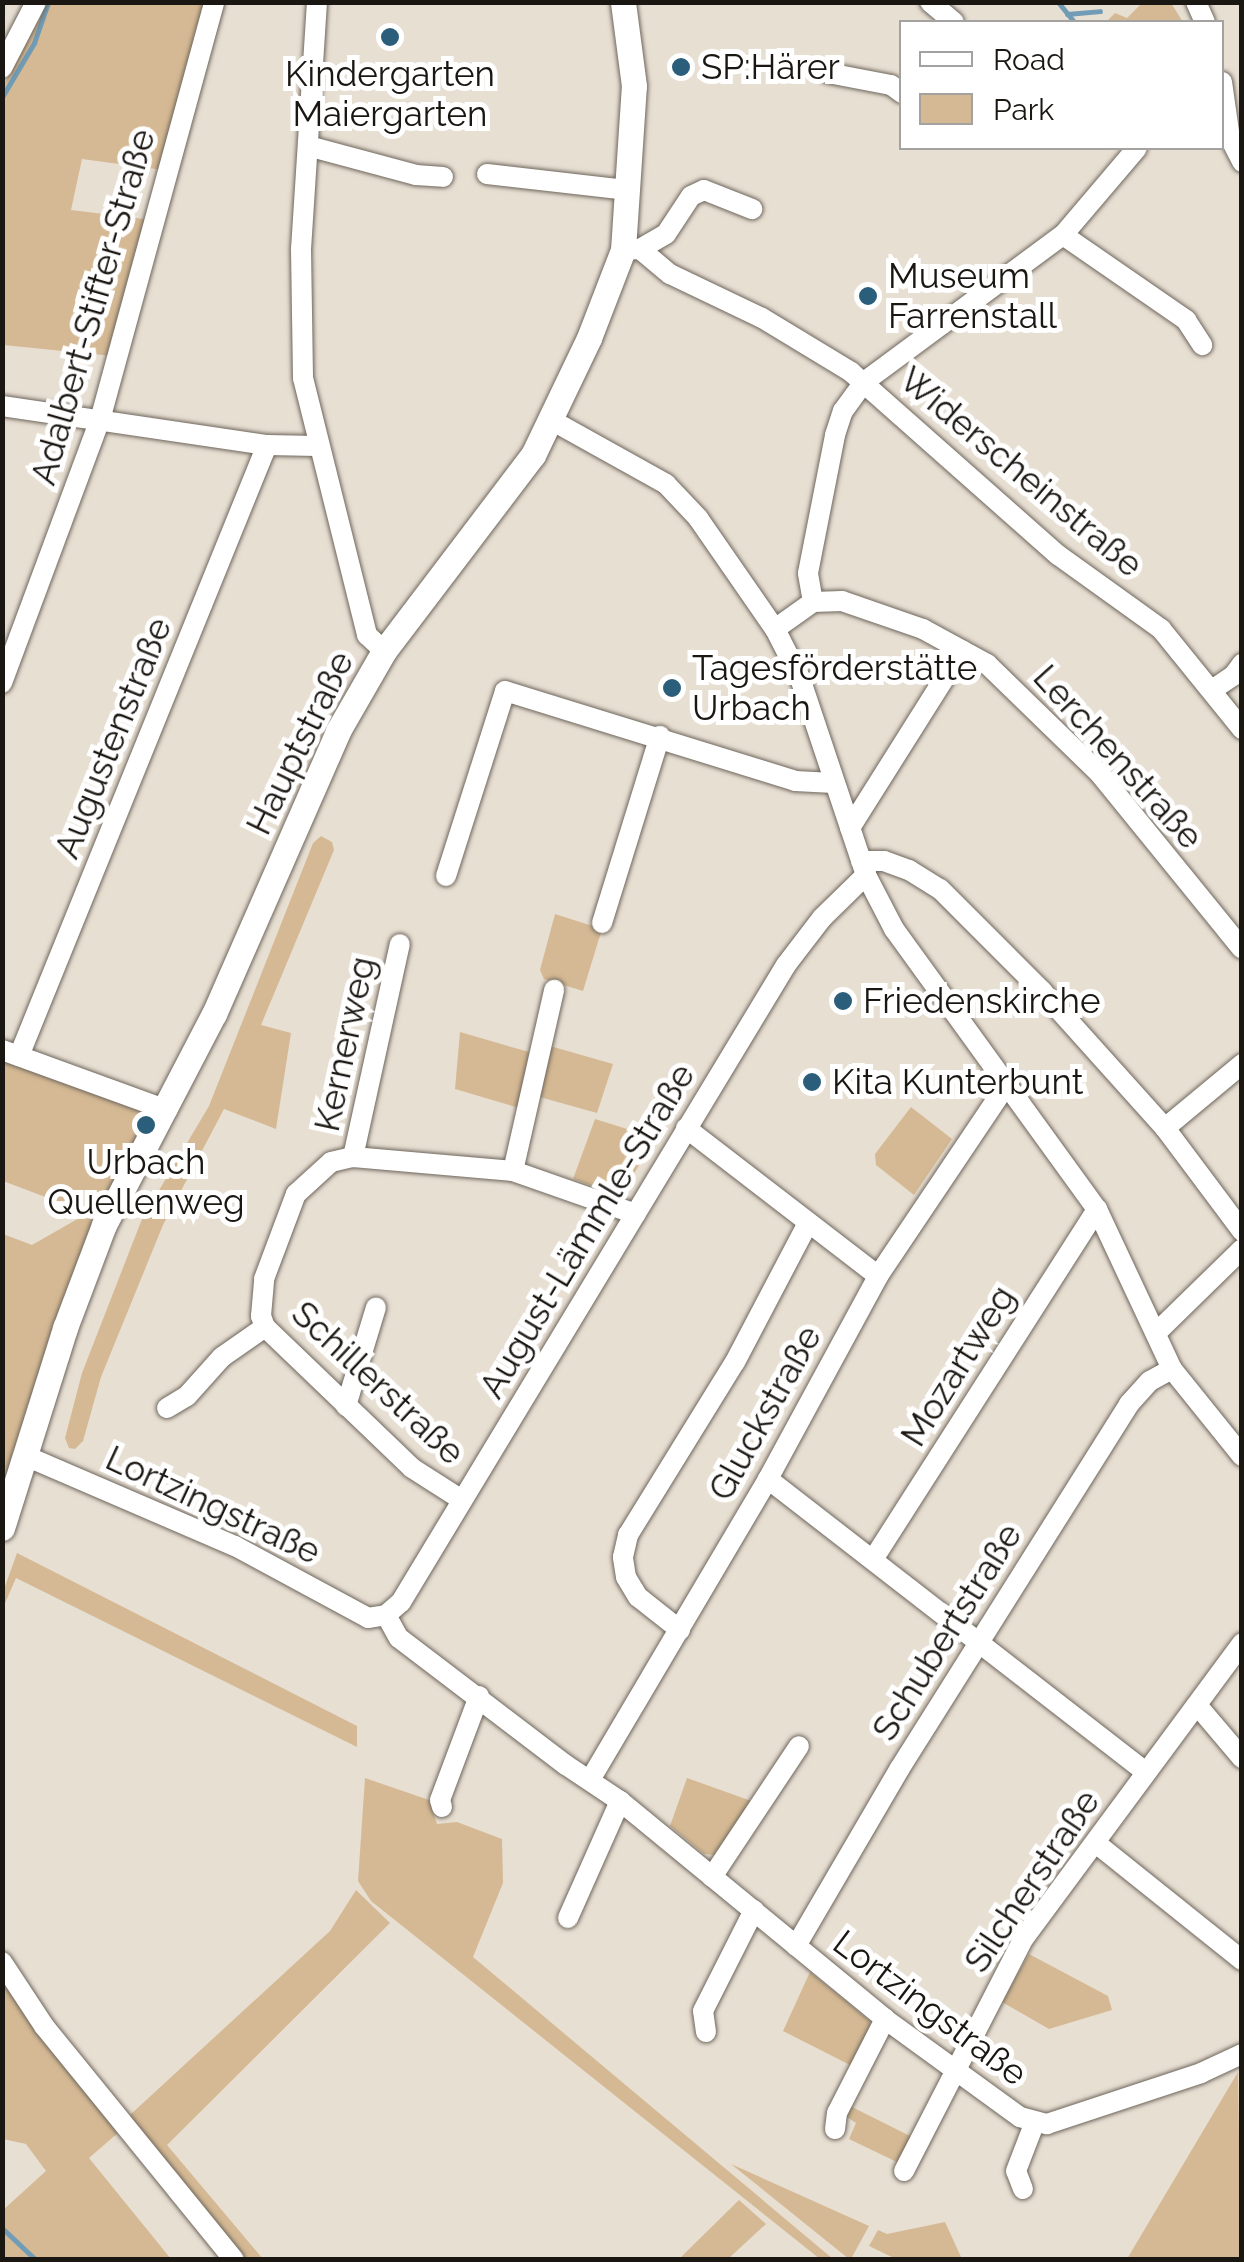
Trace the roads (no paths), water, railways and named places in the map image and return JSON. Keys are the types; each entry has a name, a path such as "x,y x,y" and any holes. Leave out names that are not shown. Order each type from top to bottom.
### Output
{"street":[{"path":"2,68 36,2"},
{"name":"Adalbert-Stifter-Straße","path":"2,683 100,420 214,2"},
{"path":"317,2 298,314 303,378 367,635 384,651"},
{"name":"Hauptstraße","path":"2,1528 28,1457 65,1328 104,1224 167,1110 222,998 338,732 384,651 533,455 631,249 628,190 634,86 623,2"},
{"path":"930,2 952,20"},
{"path":"828,72 899,91"},
{"path":"1224,110 1226,139 1242,162"},
{"path":"308,146 416,175 442,177"},
{"path":"775,628 813,602 808,573 835,435 843,411 864,382 1063,235 1134,150"},
{"path":"487,174 628,190"},
{"path":"631,249 666,234 691,196 704,190 752,209"},
{"path":"1063,235 1186,320 1202,345"},
{"name":"Widerscheinstraße","path":"631,249 670,274 762,318 864,382 1058,555 1161,628 1242,730"},
{"path":"2,406 267,445 317,446"},
{"path":"552,422 666,484 698,518 775,628 800,678 864,868 926,977 1097,1208 1172,1369 1242,1456"},
{"name":"Augustenstraße","path":"11,1053 267,445"},
{"name":"Lerchenstraße","path":"813,602 842,601 923,629 988,664 1100,774 1242,949"},
{"path":"850,828 962,650"},
{"path":"1212,690 1239,673"},
{"path":"446,876 505,690 796,780 834,783"},
{"path":"602,923 660,736"},
{"path":"864,868 884,861 909,870 940,889 1042,992 1165,1128 1242,1231"},
{"name":"August-Lämmle-Straße","path":"374,1624 401,1602 786,965 864,868"},
{"name":"Kernerweg","path":"353,1157 400,944"},
{"path":"513,1171 554,990"},
{"path":"11,1053 167,1110"},
{"path":"1165,1128 1242,1064"},
{"name":"Gluckstraße","path":"590,1780 768,1478 878,1276 1007,1084"},
{"path":"686,1128 878,1276"},
{"path":"353,1157 513,1171 636,1214"},
{"name":"Schillerstraße","path":"353,1157 331,1162 296,1194 264,1280 261,1316 265,1327 412,1468 462,1500"},
{"name":"Mozartweg","path":"874,1558 1097,1208"},
{"path":"680,1630 638,1597 626,1577 623,1557 628,1536 735,1362 808,1223"},
{"path":"1157,1332 1242,1249"},
{"path":"346,1406 376,1306"},
{"path":"167,1408 188,1396 222,1357 265,1327"},
{"name":"Schubertstraße","path":"796,1946 978,1642 1129,1404 1150,1381 1172,1369"},
{"name":"Lortzingstraße","path":"28,1457 235,1546 399,1638 620,1801 952,2072 1034,2124 1047,2124 1201,2073 1242,2054"},
{"path":"768,1478 1146,1772"},
{"name":"Silcherstraße","path":"904,2172 1024,1938 1242,1643"},
{"path":"442,1807 440,1800 479,1696"},
{"path":"1197,1705 1242,1758"},
{"path":"712,1877 798,1746"},
{"path":"568,1918 620,1801"},
{"path":"1097,1844 1242,1960"},
{"path":"706,2032 703,2011 754,1910"},
{"path":"2,1962 44,2026 234,2260"},
{"path":"835,2129 837,2114 886,2020"},
{"path":"1023,2189 1016,2171 1034,2124"}],"waterway":[{"path":"2,97 34,43 48,2"},
{"path":"1058,2 1072,20"},
{"path":"1067,14 1100,11"},
{"path":"2,2228 36,2260"}],"place":[{"name":"Kindergarten Maiergarten","path":"390,37"},
{"name":"SP:Härer","path":"681,67"},
{"name":"Museum Farrenstall","path":"868,296"},
{"name":"Tagesförderstätte Urbach","path":"672,688"},
{"name":"Friedenskirche","path":"843,1001"},
{"name":"Kita Kunterbunt","path":"812,1082"},
{"name":"Urbach Quellenweg","path":"146,1125"}]}
